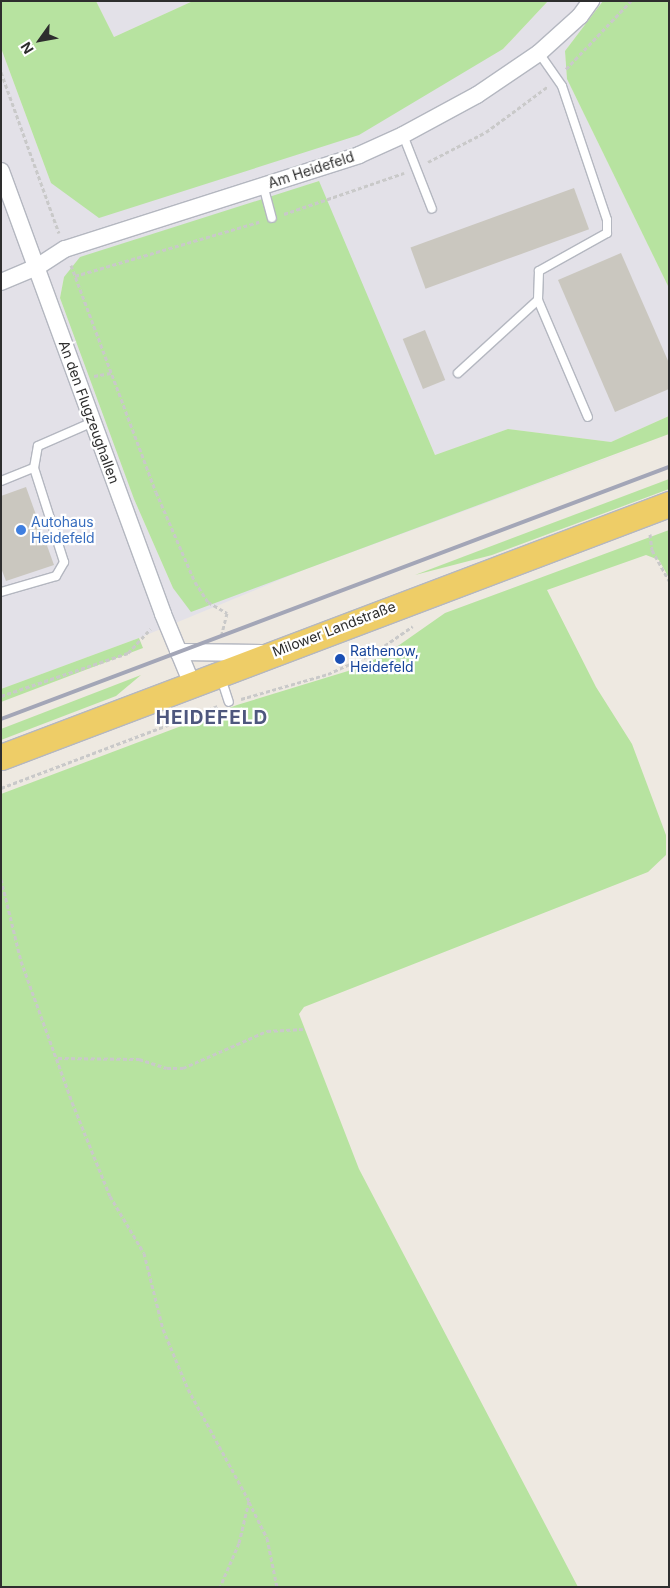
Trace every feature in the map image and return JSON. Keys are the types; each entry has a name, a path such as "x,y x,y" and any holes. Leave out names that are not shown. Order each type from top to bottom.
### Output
{"main road":[{"name":"Milower Landstraße","path":"1,758 192,684 218,662 270,654 669,504"}],"street":[{"name":"Am Heidefeld","path":"1,282 36,267 65,249 359,155 403,135 477,95 539,53 591,1"},
{"name":"An den Flugzeughallen","path":"1,170 162,614 192,684"},
{"path":"178,652 218,662"}],"lane":[{"path":"539,53 562,86 607,220 607,233 540,271 538,300 588,418"},
{"path":"403,135 432,210"},
{"path":"263,186 272,218"},
{"path":"458,373 538,300"},
{"path":"1,592 56,576 64,562 34,468 38,446 92,422"},
{"path":"1,481 34,468"},
{"path":"218,662 229,702"}],"path":[{"path":"1,72 156,492 195,582 208,602 227,613 218,662"},
{"path":"641,533 650,530 652,550 669,582"},
{"path":"1,696 128,653 162,614"},
{"path":"1,788 229,702 328,674 374,653 419,622"},
{"path":"1,879 21,961 58,1058 72,1102 110,1196 144,1253 163,1329 185,1380 267,1538 277,1587"},
{"path":"58,1058 139,1059 167,1068 183,1068 267,1031 304,1029"},
{"path":"220,1587 238,1543 249,1501"}],"shaded area":[{"path":"96,1 193,1 114,37"},
{"path":"548,1 603,1 565,51 567,79 669,288 669,416 611,442 508,429 435,455 318,181 64,277 60,298 134,499 173,588 268,581 669,436 306,569 139,638 1,689 1,48 51,183 503,49"}],"green space":[{"path":"1,1 96,1 114,37 193,1 548,1 503,49 359,135 99,218 51,183 1,48"},
{"path":"603,1 669,1 669,288 567,79 565,51"},
{"path":"319,181 435,455 508,429 611,442 669,416 669,434 191,612 173,588 134,499 60,298 64,277 80,257"},
{"path":"669,479 669,489 492,555 415,575"},
{"path":"669,530 669,578 659,560 646,555 547,590 596,687 632,744 666,835 666,855 648,872 304,1007 299,1014 359,1169 578,1587 1,1587 1,794 237,705 348,671 385,655 445,613"},
{"path":"139,638 143,648 1,702 1,689"},
{"path":"141,675 116,696 1,740 1,729"}],"building":[{"path":"574,188 589,229 426,289 410,248"},
{"path":"621,253 669,363 669,389 615,412 558,280"},
{"path":"425,330 445,380 423,389 403,339"},
{"name":"Autohaus Heidefeld","path":"26,487 54,565 6,581 1,568 1,496"}],"railway":[{"path":"1,719 669,467"}],"place":[{"name":"Autohaus Heidefeld","path":"21,530"},
{"name":"Rathenow, Heidefeld","path":"340,659"}],"district":[{"name":"HEIDEFELD","path":"212,718"}]}
